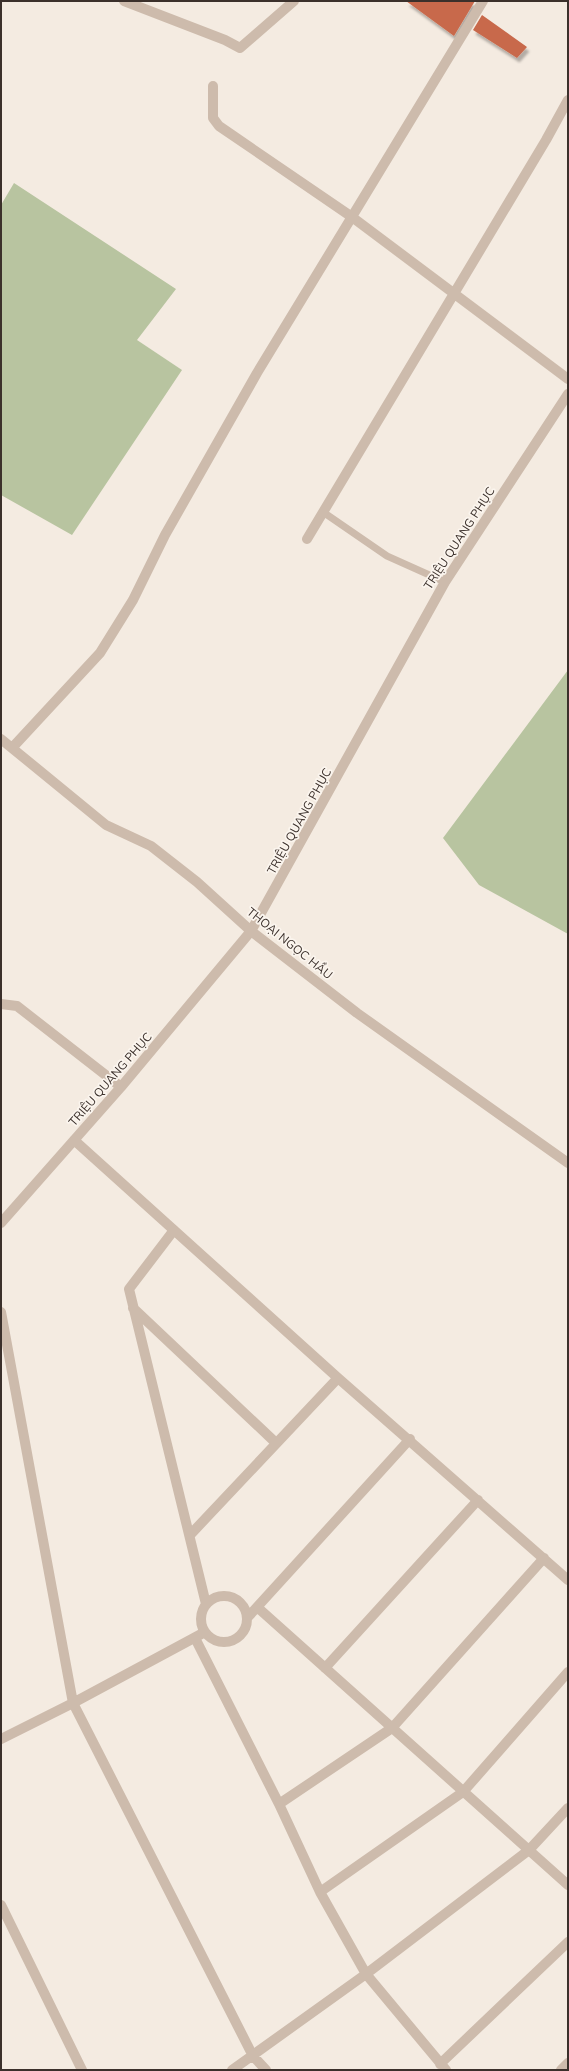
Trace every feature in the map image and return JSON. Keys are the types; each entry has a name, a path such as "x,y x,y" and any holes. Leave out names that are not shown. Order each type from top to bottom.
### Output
{"street":[{"path":"124,1 225,40 240,48 294,1"},
{"path":"12,748 100,652 133,600 165,535 253,380 483,1"},
{"path":"213,86 213,118 219,126 352,217 568,379"},
{"path":"307,539 454,295 568,100"},
{"name":"TRIỆU QUANG PHỤC","path":"1,1223 121,1087 251,931 445,582 568,394"},
{"name":"THOẠI NGỌC HẦU","path":"1,739 106,825 151,846 197,882 251,931 358,1013 568,1163"},
{"path":"1,1004 17,1006 121,1087"},
{"path":"74,1140 338,1378 410,1439 568,1580"},
{"path":"174,1230 129,1290 206,1604"},
{"path":"133,1308 276,1443"},
{"path":"1,1312 73,1703 253,2056 266,2070"},
{"path":"190,1535 338,1378"},
{"path":"248,1617 241,1603 228,1595 212,1598 206,1604 201,1618 205,1632 216,1641 231,1641 244,1632 248,1617 410,1439"},
{"path":"325,1668 478,1500"},
{"path":"279,1804 392,1728 544,1558"},
{"path":"257,1607 568,1885"},
{"path":"1,1739 73,1703 205,1632"},
{"path":"195,1638 279,1804 320,1892 366,1974 443,2067 568,1942"},
{"path":"320,1892 463,1792 568,1672"},
{"path":"232,2070 366,1974 529,1850 568,1808"},
{"path":"1,1905 82,2070"},
{"path":"561,2070 568,2063"}],"lane":[{"path":"323,512 387,556 445,582"}],"green space":[{"path":"14,183 176,289 137,340 182,370 72,535 1,495 1,205"},
{"path":"568,670 568,934 479,885 443,838"}],"building":[{"path":"406,1 475,1 454,36"},
{"path":"482,15 527,47 517,58 473,30"}]}
